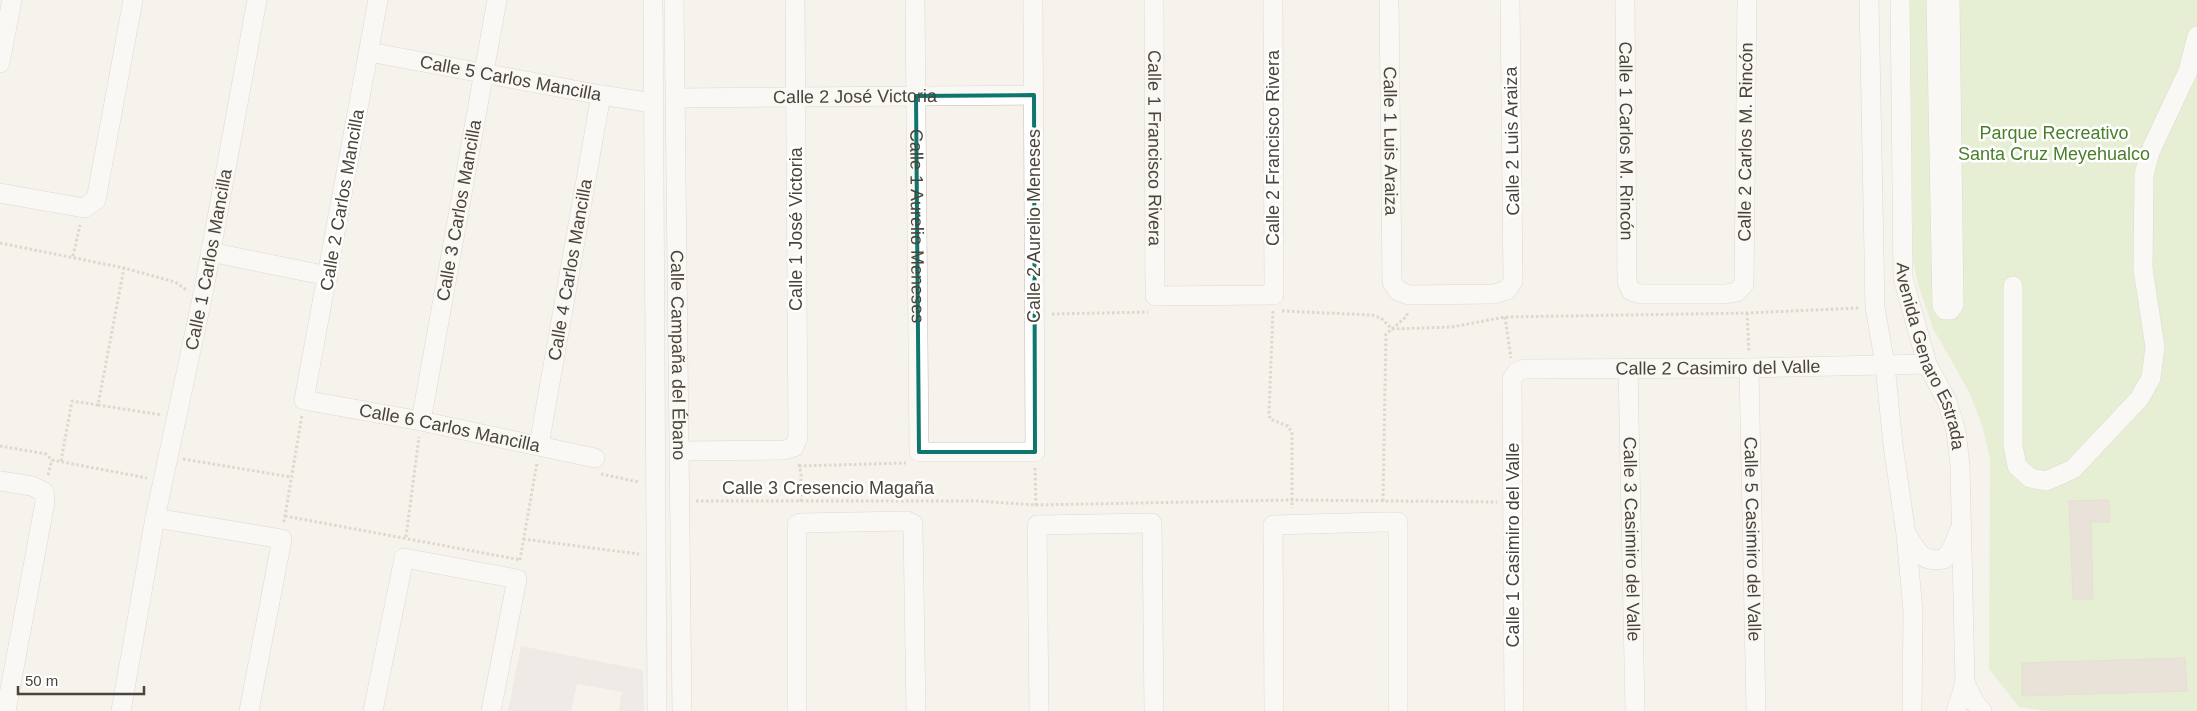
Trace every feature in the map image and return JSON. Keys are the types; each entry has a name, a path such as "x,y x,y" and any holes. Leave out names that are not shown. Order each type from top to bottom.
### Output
{"street":[{"path":"0,63 12,0"},
{"path":"0,192 90,204 133,0"},
{"name":"Calle 1 Carlos Mancilla","path":"121,711 155,518 203,294 257,0"},
{"name":"Calle 2 Carlos Mancilla","path":"304,400 378,0"},
{"name":"Calle 3 Carlos Mancilla","path":"421,421 497,0"},
{"name":"Calle Campaña del Ébano","path":"653,0 657,711"},
{"name":"Calle Campaña del Ébano","path":"674,0 682,711"},
{"name":"Calle 1 José Victoria","path":"789,449 798,437 795,0"},
{"name":"Calle 1 Aurelio Meneses","path":"915,0 919,452"},
{"name":"Calle 2 Aurelio Meneses","path":"1033,0 1035,452"},
{"name":"Calle 1 Francisco Rivera","path":"1154,0 1155,296 1274,295"},
{"name":"Calle 2 Francisco Rivera","path":"1272,0 1274,295"},
{"name":"Calle 1 Luis Araiza","path":"1390,0 1392,282 1398,291 1409,295"},
{"name":"Calle 2 Luis Araiza","path":"1409,295 1494,294 1507,290 1513,281 1510,0"},
{"name":"Calle 1 Carlos M. Rincón","path":"1625,0 1627,282 1631,291 1641,294 1725,294 1736,292 1744,284"},
{"name":"Calle 2 Carlos M. Rincón","path":"1744,284 1747,0"},
{"name":"Avenida Genaro Estrada","path":"1869,0 1875,307 1885,365 1893,444 1906,534 1913,611 1912,711"},
{"name":"Avenida Genaro Estrada","path":"1900,0 1903,278 1927,364 1948,401 1956,431 1960,466 1965,683 1956,711"},
{"path":"1936,0 1942,306 1945,310 1950,310 1954,305 1950,0"},
{"path":"2013,286 2013,446 2017,466 2030,478 2046,481 2073,469 2139,399 2151,378 2155,347 2143,269 2144,175 2150,152 2188,71 2197,36"},
{"name":"Calle 5 Carlos Mancilla","path":"369,52 483,74 653,103"},
{"name":"Calle 4 Carlos Mancilla","path":"539,445 601,95"},
{"name":"Calle 2 José Victoria","path":"675,98 1034,95"},
{"path":"210,252 328,276"},
{"path":"654,286 677,285"},
{"name":"Calle 2 Casimiro del Valle","path":"1515,375 1525,369 1749,368 1927,364"},
{"name":"Calle 3 Casimiro del Valle","path":"1628,368 1635,711"},
{"name":"Calle 5 Casimiro del Valle","path":"1749,368 1756,711"},
{"name":"Calle 1 Casimiro del Valle","path":"1514,711 1513,502 1515,375"},
{"name":"Calle 6 Carlos Mancilla","path":"304,400 421,421 595,458"},
{"path":"679,451 789,449"},
{"path":"919,452 1035,452"},
{"path":"0,481 32,486 44,492 45,502 6,711"},
{"path":"155,518 282,539 249,711"},
{"path":"797,711 798,526 907,521 913,524 916,711"},
{"path":"1039,711 1038,525 1152,522 1154,711"},
{"path":"1274,711 1273,525 1391,522 1398,711"},
{"path":"1906,534 1920,555 1927,560 1935,561 1944,559 1952,549 1961,527"},
{"path":"373,711 404,558 517,580 491,711"},
{"path":"1965,683 1975,703 1982,711"}],"path":[{"path":"73,256 90,204"},
{"path":"0,243 73,256 124,268 175,282 188,292 203,294"},
{"path":"98,405 124,268"},
{"path":"1274,295 1269,413 1270,419 1288,426 1292,433 1293,524"},
{"path":"1391,522 1383,501 1386,334 1407,316 1409,295"},
{"path":"1392,329 1452,327 1505,317 1747,313 1875,307"},
{"path":"1747,313 1749,368"},
{"path":"1505,317 1509,354 1515,375"},
{"path":"282,539 304,400"},
{"path":"61,461 72,401 176,417"},
{"path":"404,558 421,421"},
{"path":"517,580 539,445"},
{"path":"0,446 46,454 52,460 162,482"},
{"path":"789,449 799,466 801,501 798,526"},
{"path":"799,466 910,463 916,460 919,452"},
{"path":"1035,452 1038,525"},
{"path":"168,456 291,477"},
{"name":"Calle 3 Cresencio Magaña","path":"679,502 977,502 1036,505 1292,500 1513,502"},
{"path":"285,516 406,537 521,560"},
{"path":"523,539 656,556"}],"highlighted area":[{"path":"1034,95 1035,452 919,452 916,96"}],"green space":[{"name":"Parque Recreativo Santa Cruz Meyehualco","path":"1910,0 2197,0 2197,711 2046,711 2019,707 1989,669 1990,458 1982,425 1970,394 1933,328 1918,284 1913,260"}],"shaded area":[{"path":"521,646 643,670 644,711 619,711 622,692 577,684 571,711 508,711"}],"building":[{"path":"2109,500 2110,522 2091,522 2093,599 2073,599 2069,501"},
{"path":"2185,658 2187,691 2022,696 2022,663"}]}
